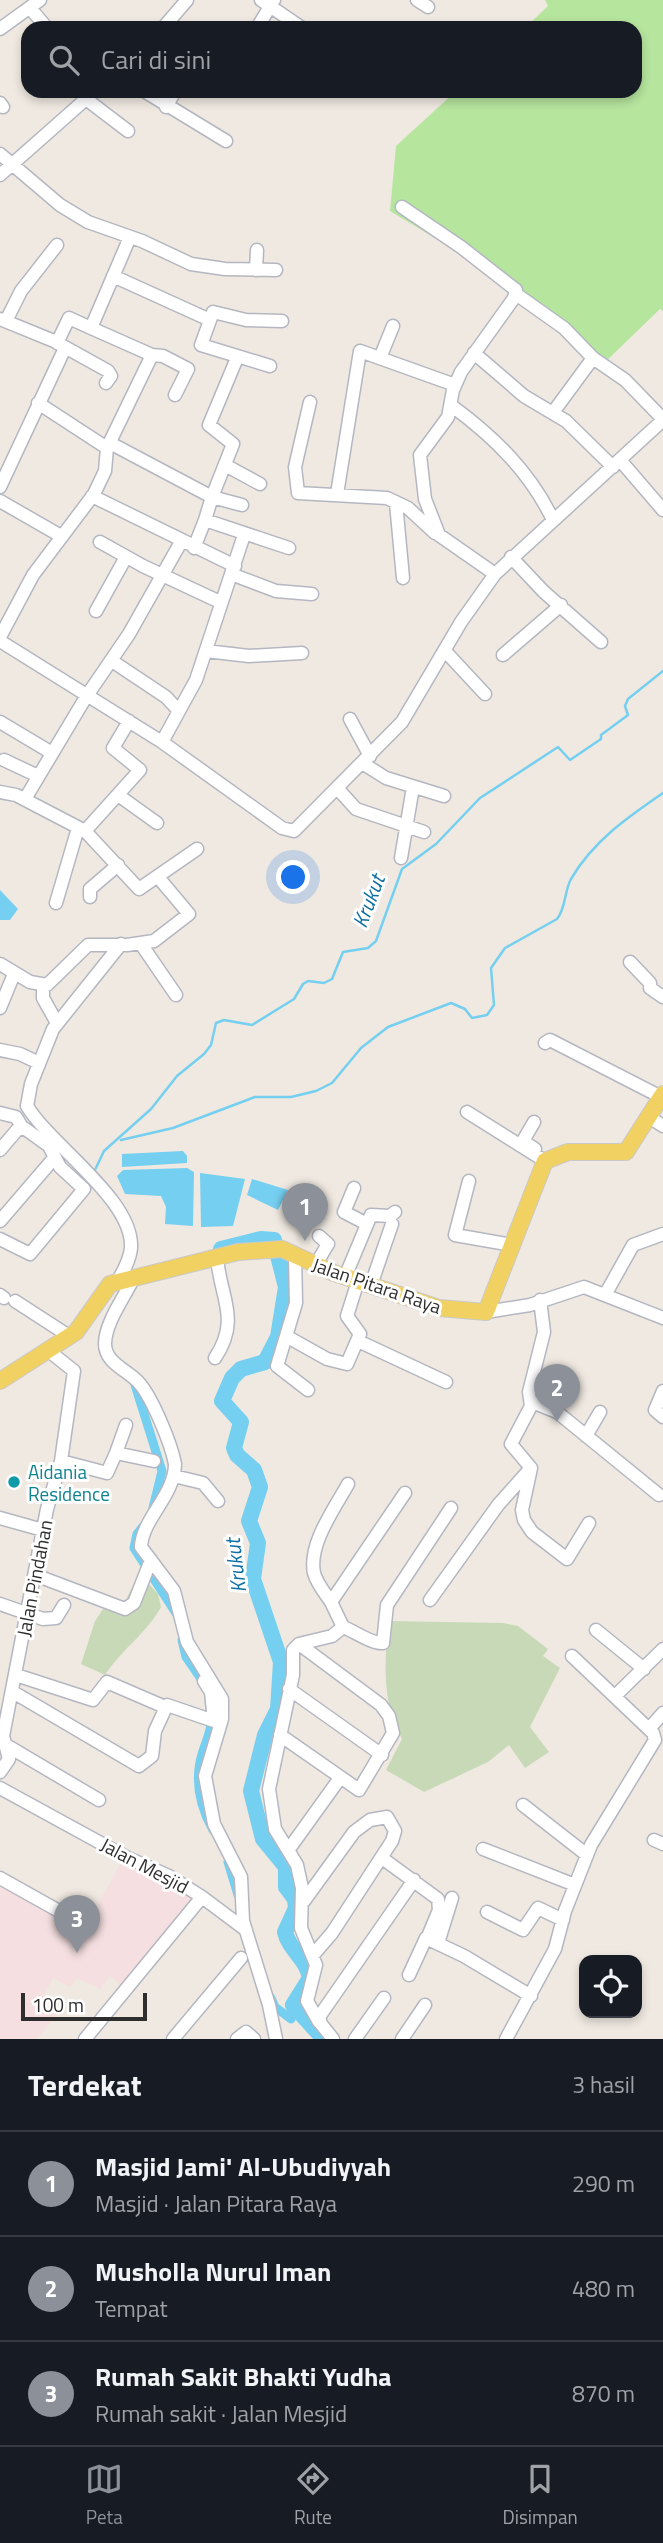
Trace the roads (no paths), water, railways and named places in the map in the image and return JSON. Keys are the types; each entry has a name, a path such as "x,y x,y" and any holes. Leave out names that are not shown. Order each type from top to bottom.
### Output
{"main road":[{"path":"486,1312 548,1159 576,1152 624,1154 656,1121 662,1096"},
{"name":"Jalan Pitara Raya","path":"125,1281 217,1258 272,1248 295,1254 358,1281 439,1308 486,1312"},
{"path":"0,1381 69,1336 89,1317 107,1287 125,1281"}],"street":[{"path":"169,21 187,0"},
{"path":"260,21 269,2 293,21"},
{"path":"0,29 35,4 44,21"},
{"path":"0,175 88,98"},
{"path":"94,98 128,131"},
{"path":"154,98 226,141"},
{"path":"166,107 171,98"},
{"path":"0,154 75,215 202,267 276,270"},
{"path":"152,355 108,445 105,471 92,496 33,575 0,639 79,689 86,697 162,742 288,831 297,830 409,714 445,651 495,574 663,419 625,380 593,358 564,328 516,294 507,280 402,208"},
{"path":"91,328 130,237"},
{"path":"57,245 25,285 3,320 61,345 108,371 111,376 106,383"},
{"path":"256,270 257,250"},
{"path":"113,276 210,320"},
{"path":"439,535 425,499 420,455 448,417 455,385 474,353 516,294"},
{"path":"270,366 202,346 213,312 246,320 282,321"},
{"path":"0,487 38,403 69,318 152,355 163,356 188,369 175,395"},
{"path":"380,358 393,326"},
{"path":"337,494 360,351 455,385"},
{"path":"474,353 524,396 554,411 617,464 663,510"},
{"path":"194,548 232,442 209,425 237,358"},
{"path":"554,411 593,358"},
{"path":"310,402 296,467 298,493 372,495 396,503 408,508 439,535 495,574"},
{"path":"38,403 108,445 212,497 242,505"},
{"path":"452,406 476,424 521,468 537,489 553,520"},
{"path":"225,465 260,484"},
{"path":"92,496 276,591 312,594"},
{"path":"1,502 61,536"},
{"path":"396,503 403,578"},
{"path":"205,520 289,548"},
{"path":"162,742 193,688 244,535"},
{"path":"25,799 86,697 112,661 164,576 181,541"},
{"path":"100,542 220,602"},
{"path":"96,611 126,557"},
{"path":"511,557 601,642"},
{"path":"503,655 561,605"},
{"path":"206,651 249,656 302,653"},
{"path":"445,651 485,694"},
{"path":"112,661 166,697 179,711"},
{"path":"349,719 366,759 378,774 444,796"},
{"path":"56,903 81,829 118,795 140,770 113,748 129,721"},
{"path":"0,722 52,753"},
{"path":"4,760 38,776"},
{"path":"401,858 413,787"},
{"path":"337,788 356,809 424,832"},
{"path":"0,792 25,799 81,829 139,889 197,849"},
{"path":"118,795 157,823"},
{"path":"90,897 90,890 118,865"},
{"path":"0,964 14,974 43,986 54,981 88,944 141,944 166,935 189,914 158,877"},
{"path":"121,944 57,1023 39,1063 27,1106 112,1202 130,1235 125,1281 106,1336 106,1350 110,1359 134,1377 146,1393 174,1457 174,1476 140,1543 150,1565 174,1591 187,1642 222,1699 222,1719 205,1776 212,1818 241,1877 244,1925 269,2005 276,2039"},
{"path":"141,944 176,995"},
{"path":"630,962 650,983 650,988 663,997"},
{"path":"0,1008 14,974"},
{"path":"43,986 43,998 57,1023"},
{"path":"545,1043 550,1040 559,1044 662,1096"},
{"path":"0,1050 20,1054 39,1063"},
{"path":"467,1112 548,1159"},
{"path":"0,1114 16,1118 22,1127 45,1143 83,1191 30,1254 0,1239"},
{"path":"534,1122 523,1141 548,1159"},
{"path":"0,1150 22,1127"},
{"path":"0,1221 55,1157"},
{"path":"468,1181 455,1235 512,1245"},
{"path":"354,1188 344,1212 367,1224"},
{"path":"286,1336 342,1365 349,1363 360,1331 347,1316 358,1281 367,1224 373,1214 394,1218 358,1281"},
{"path":"606,1295 633,1245 663,1234"},
{"path":"316,1264 328,1244 319,1236"},
{"path":"295,1254 297,1294 278,1369 308,1390"},
{"path":"215,1358 226,1342 227,1333 226,1294 219,1278 217,1258"},
{"path":"486,1312 522,1307 579,1287 593,1289 663,1318"},
{"path":"6,1298 69,1336"},
{"path":"531,1468 511,1444 532,1402 529,1392 544,1332 540,1300"},
{"path":"358,1341 446,1382"},
{"name":"Jalan Pindahan","path":"0,1772 9,1759 3,1736 5,1705 13,1692 43,1530 61,1461 74,1371 49,1351"},
{"path":"662,1397 655,1410 663,1417"},
{"path":"532,1402 557,1412 659,1495"},
{"path":"586,1436 600,1412"},
{"path":"61,1461 107,1473 126,1425"},
{"path":"116,1453 154,1461"},
{"path":"531,1468 522,1510 526,1525 532,1532 567,1559 589,1523"},
{"path":"430,1600 498,1505 531,1468"},
{"path":"174,1476 204,1483 218,1500"},
{"path":"343,1627 318,1582 314,1562 326,1525 348,1484"},
{"path":"331,1602 405,1493"},
{"path":"343,1627 355,1630 377,1644 383,1643 387,1605 451,1508"},
{"path":"0,1518 43,1530"},
{"path":"35,1576 125,1609 134,1603 150,1565"},
{"path":"0,1604 26,1615 57,1618 64,1605"},
{"path":"332,2039 307,2001 316,1969 300,1924 304,1901 297,1865 275,1829 269,1789 293,1670 292,1654 299,1644 332,1636 343,1627"},
{"path":"596,1630 644,1669"},
{"path":"280,1735 356,1789 362,1789 393,1733 386,1710 299,1644"},
{"path":"616,1695 663,1650"},
{"path":"13,1692 139,1766 152,1756 155,1731 165,1707 170,1704 212,1720 211,1692 187,1654"},
{"path":"506,2039 555,1949 587,1855 655,1736 616,1695 572,1656"},
{"path":"16,1675 93,1700 107,1682 165,1707"},
{"path":"289,1689 382,1755"},
{"path":"649,1729 663,1713"},
{"path":"6,1745 99,1800"},
{"path":"289,1849 340,1778"},
{"name":"Jalan Mesjid","path":"0,1788 128,1858 169,1876 202,1897 85,2039"},
{"path":"523,1805 587,1855"},
{"path":"304,1901 362,1824 382,1815 389,1819 395,1830 382,1858 332,1933 313,1955"},
{"path":"484,1849 575,1885"},
{"path":"382,1858 436,1895 440,1902 433,1938"},
{"path":"0,1878 66,1915"},
{"path":"319,2022 319,2017 414,1880"},
{"path":"202,1897 244,1925"},
{"path":"433,1938 452,1898"},
{"path":"487,1912 523,1930 538,1908 563,1920"},
{"path":"409,1975 426,1938 433,1938 531,1996"},
{"path":"173,2039 241,1958"},
{"path":"355,2039 384,1998"},
{"path":"402,2039 425,2005"},
{"path":"237,2039 246,2032 254,2039"}],"water":[{"path":"0,890 18,909 10,920 0,920"},
{"path":"183,1151 187,1156 187,1163 122,1167 122,1154"},
{"path":"187,1168 194,1172 193,1226 165,1224 166,1207 161,1196 125,1194 117,1176 123,1170"},
{"path":"200,1173 245,1179 233,1226 201,1227"},
{"path":"252,1179 288,1190 278,1210 247,1195"}],"waterway":[{"name":"Krukut","path":"94,1172 104,1151 151,1109 177,1076 204,1054 211,1045 216,1023 224,1020 252,1025 294,999 303,984 308,981 324,983 332,979 343,952 368,948 376,941 402,869 436,844 480,798 558,747 570,760 601,739 601,735 628,715 625,706 628,699 663,671"},
{"path":"121,1140 173,1128 255,1097 291,1097 316,1091 332,1083 361,1048 388,1027 451,1003 465,1009 472,1018 487,1015 494,1005 491,968 505,948 557,919 571,879 590,853 624,821 663,793"},
{"name":"Krukut","path":"221,1249 261,1239 274,1240 286,1287 278,1337 265,1362 241,1369 232,1378 222,1401 241,1422 234,1448 237,1455 254,1470 260,1487 249,1521 258,1543 253,1579 281,1662 278,1709 265,1735 251,1791 263,1839 286,1867 286,1887 295,1899 296,1908 285,1932 310,1978 293,2005 324,2039"},
{"path":"135,1385 162,1471 153,1508"},
{"path":"145,1524 137,1534 134,1548 176,1613"},
{"path":"182,1640 186,1657 206,1686"},
{"path":"212,1716 198,1783 201,1802 213,1830"},
{"path":"228,1862 238,1895"},
{"path":"271,1998 275,2007 291,2019"}],"place":[{"name":"Masjid Jami' Al-Ubudiyyah","path":"305,1241"},
{"name":"Musholla Nurul Iman","path":"557,1422"},
{"name":"Aidania Residence","path":"14,1482"},
{"name":"Rumah Sakit Bhakti Yudha","path":"77,1953"}]}
